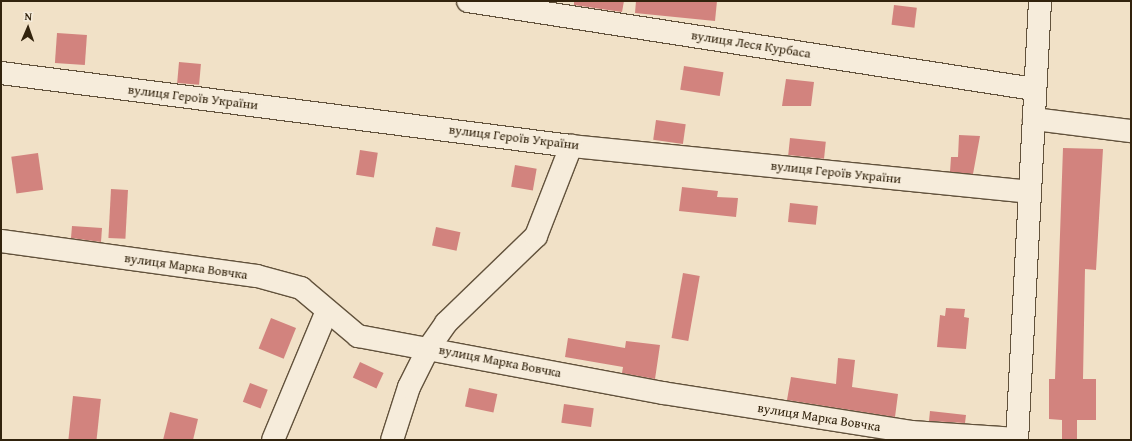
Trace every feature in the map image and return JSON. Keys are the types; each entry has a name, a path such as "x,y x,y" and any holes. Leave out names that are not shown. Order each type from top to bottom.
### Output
{"street":[{"name":"вулиця Леся Курбаса","path":"468,1 1034,89"},
{"path":"1017,440 1028,192 1034,119 1034,89 1040,1"},
{"name":"вулиця Героїв України","path":"1,73 571,146 1028,192"},
{"path":"1034,119 1131,131"},
{"path":"392,440 409,387 428,349 446,323 536,236 571,146"},
{"name":"вулиця Марка Вовчка","path":"1,242 257,276 301,288 358,336 663,393 911,432 1017,440"},
{"path":"273,440 327,311"}],"building":[{"path":"574,1 624,1 622,12 574,5"},
{"path":"636,1 717,1 715,21 635,13"},
{"path":"894,5 917,8 914,28 892,25"},
{"path":"57,33 87,35 85,65 55,63"},
{"path":"179,62 201,64 199,85 177,83"},
{"path":"684,66 724,72 720,96 680,90"},
{"path":"786,79 814,82 811,106 782,106"},
{"path":"656,120 686,124 683,144 653,140"},
{"path":"959,135 980,136 973,174 950,172 951,157 958,157"},
{"path":"790,138 826,142 824,159 788,155"},
{"path":"1063,148 1103,149 1096,270 1085,269 1083,379 1096,379 1096,420 1077,420 1077,440 1062,440 1062,420 1049,419 1049,379 1055,379"},
{"path":"360,150 378,153 374,178 356,175"},
{"path":"38,153 43,190 16,193 11,157"},
{"path":"515,165 537,169 533,190 511,187"},
{"path":"682,187 718,191 717,197 738,198 736,217 679,211"},
{"path":"111,189 128,190 125,239 108,238"},
{"path":"790,203 818,206 816,225 788,222"},
{"path":"72,226 102,228 101,242 71,238"},
{"path":"436,227 460,232 457,251 432,246"},
{"path":"683,273 700,276 688,341 672,338"},
{"path":"946,308 965,309 964,317 969,318 966,349 937,347 940,315 945,316"},
{"path":"271,318 296,328 284,359 259,349"},
{"path":"568,338 625,348 626,341 660,345 655,379 622,373 623,367 565,357"},
{"path":"838,358 855,360 852,387 898,394 895,417 787,400 791,377 836,384"},
{"path":"360,362 384,373 376,388 353,377"},
{"path":"250,383 268,390 261,408 243,402"},
{"path":"469,388 497,394 493,413 465,407"},
{"path":"73,396 101,399 97,440 68,440"},
{"path":"564,404 594,408 591,427 561,423"},
{"path":"930,411 966,415 965,423 929,421"},
{"path":"170,412 198,419 193,440 163,440"}]}
